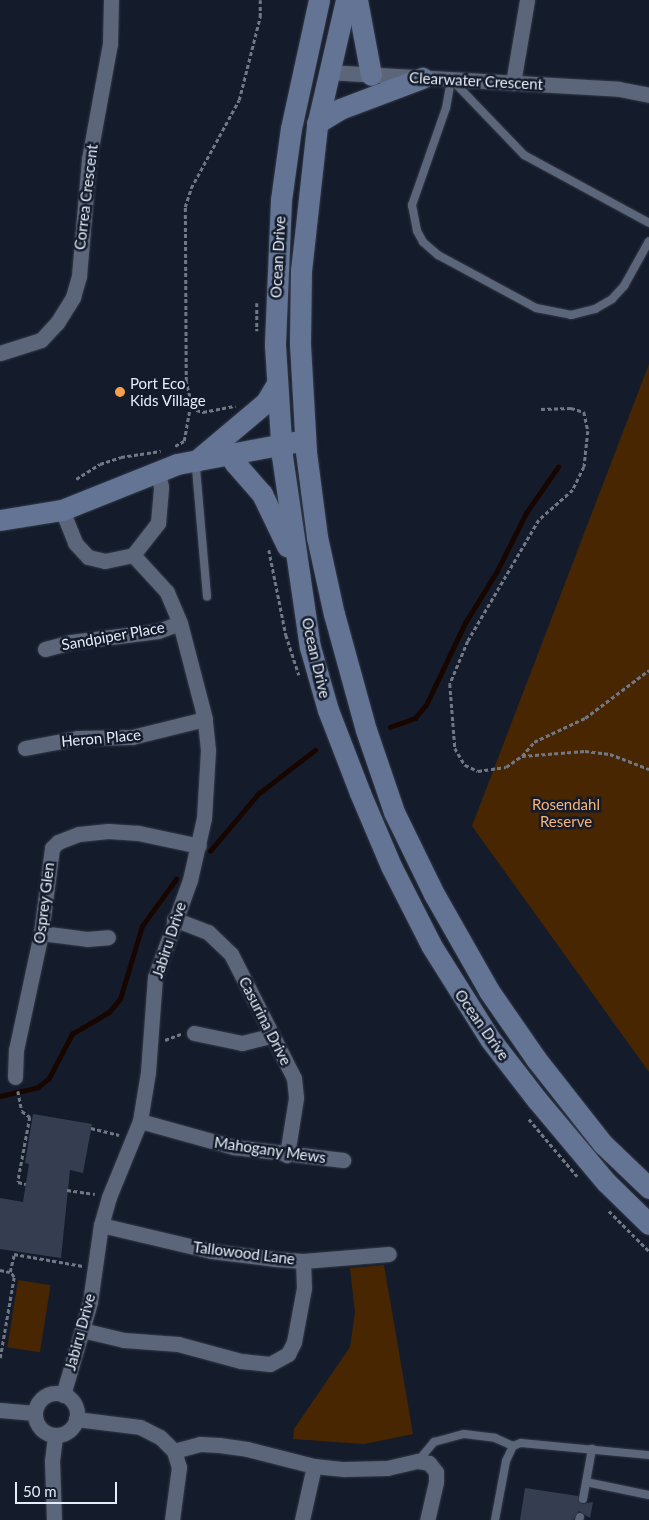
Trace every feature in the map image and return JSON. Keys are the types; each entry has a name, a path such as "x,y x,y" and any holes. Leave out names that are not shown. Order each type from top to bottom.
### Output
{"main road":[{"name":"Ocean Drive","path":"319,0 303,70 281,200 276,336 281,450 310,647 328,710 375,829 418,921 490,1039 572,1143 649,1224"},
{"name":"Ocean Drive","path":"346,0 327,72 317,122 301,270 306,447 318,537 334,614 366,730 394,812 434,894 500,1006 536,1059 603,1144 649,1188"},
{"path":"358,0 371,75"},
{"name":"Clearwater Crescent","path":"303,70 327,72"},
{"path":"317,122 340,109 422,78"},
{"path":"196,464 266,402 278,384"},
{"path":"196,464 306,447"},
{"path":"0,520 62,510 177,464 234,462 281,450"},
{"path":"234,462 262,494 298,563"}],"street":[{"name":"Correa Crescent","path":"0,354 41,340 57,323 73,297 78,276 89,159 110,44 111,0"},
{"path":"512,83 527,0"},
{"name":"Clearwater Crescent","path":"327,72 619,89 649,95"},
{"path":"62,510 75,543 88,557 105,561 134,555 158,523 162,471"},
{"name":"Jabiru Drive","path":"63,1395 82,1330 101,1225 109,1196 140,1121 150,1045 155,977 198,846 208,776 205,718 180,623 167,592 134,555"},
{"name":"Sandpiper Place","path":"45,649 71,642 158,631 180,623"},
{"name":"Heron Place","path":"25,748 78,738 139,736 205,718"},
{"name":"Osprey Glen","path":"15,1077 23,1011 42,933 49,856 58,842 79,834 108,831 138,833 198,846"},
{"name":"Casurina Drive","path":"174,919 208,932 232,954 296,1088 287,1155"},
{"path":"42,933 88,939 108,938"},
{"path":"194,1033 242,1042 271,1036"},
{"name":"Mahogany Mews","path":"140,1121 234,1147 287,1155 344,1160"},
{"name":"Tallowood Lane","path":"101,1225 211,1251 303,1261 389,1254"},
{"path":"82,1330 124,1340 178,1344 241,1361 270,1364 288,1354 294,1342 304,1288 303,1261"},
{"path":"63,1395 74,1404 76,1419 69,1431 55,1435 41,1428 35,1413 45,1397 63,1395"},
{"path":"0,1410 35,1413"},
{"path":"76,1419 140,1427 160,1437 174,1451 179,1467 172,1520"},
{"path":"54,1520 52,1461 55,1435"},
{"path":"174,1451 200,1444 219,1445 247,1448 314,1466 344,1469 387,1468 418,1460 429,1464 436,1472 427,1520"},
{"path":"302,1520 314,1466"}],"lane":[{"path":"451,80 528,158 649,223"},
{"path":"451,80 446,108 412,205 413,222 417,231 423,242 438,255 536,308 571,315 595,309 612,299 624,286 649,241"},
{"path":"196,464 207,597"},
{"path":"418,1460 434,1442 464,1434 495,1438 513,1446 533,1442 649,1455"},
{"path":"495,1520 506,1461 513,1446"},
{"path":"583,1499 592,1449"},
{"path":"586,1482 649,1495"}],"path":[{"path":"76,479 100,464 122,457 169,450 184,441 190,408 186,381 185,207 191,188 239,100 260,17 260,0"},
{"path":"190,408 203,412 241,406 251,414"},
{"path":"541,408 571,408 584,412 588,431 584,466 572,490 539,520 468,641 450,684 455,748 465,765 489,771 506,767 522,756 534,742 585,718 649,670"},
{"path":"522,756 584,751 610,754 649,769"},
{"path":"150,1045 174,1035 194,1033"},
{"path":"19,1099 22,1111 30,1117 18,1182 26,1184"},
{"path":"91,1128 133,1140"},
{"path":"67,1190 109,1196"},
{"path":"10,1272 14,1254 94,1267"},
{"path":"0,1270 10,1272 14,1277 0,1358"}],"green space":[{"name":"Rosendahl Reserve","path":"649,364 649,1072 472,826"},
{"path":"384,1265 413,1434 364,1444 293,1439 294,1429 350,1347 355,1312 350,1268"},
{"path":"18,1280 51,1285 40,1352 7,1347"}],"building":[{"path":"33,1114 92,1124 83,1173 70,1170 61,1258 0,1249 0,1198 23,1202 29,1164 25,1163"},
{"path":"525,1488 578,1496 582,1504 593,1502 590,1518 579,1511 573,1520 520,1520"}],"waterway":[{"path":"390,727 415,718 426,705 465,623 497,571 526,513 558,467"},
{"path":"210,851 258,794 315,750"},
{"path":"0,1096 38,1087 49,1078 72,1034 109,1012 120,999 142,926 176,879"}],"place":[{"name":"Port Eco Kids Village","path":"120,392"}]}
